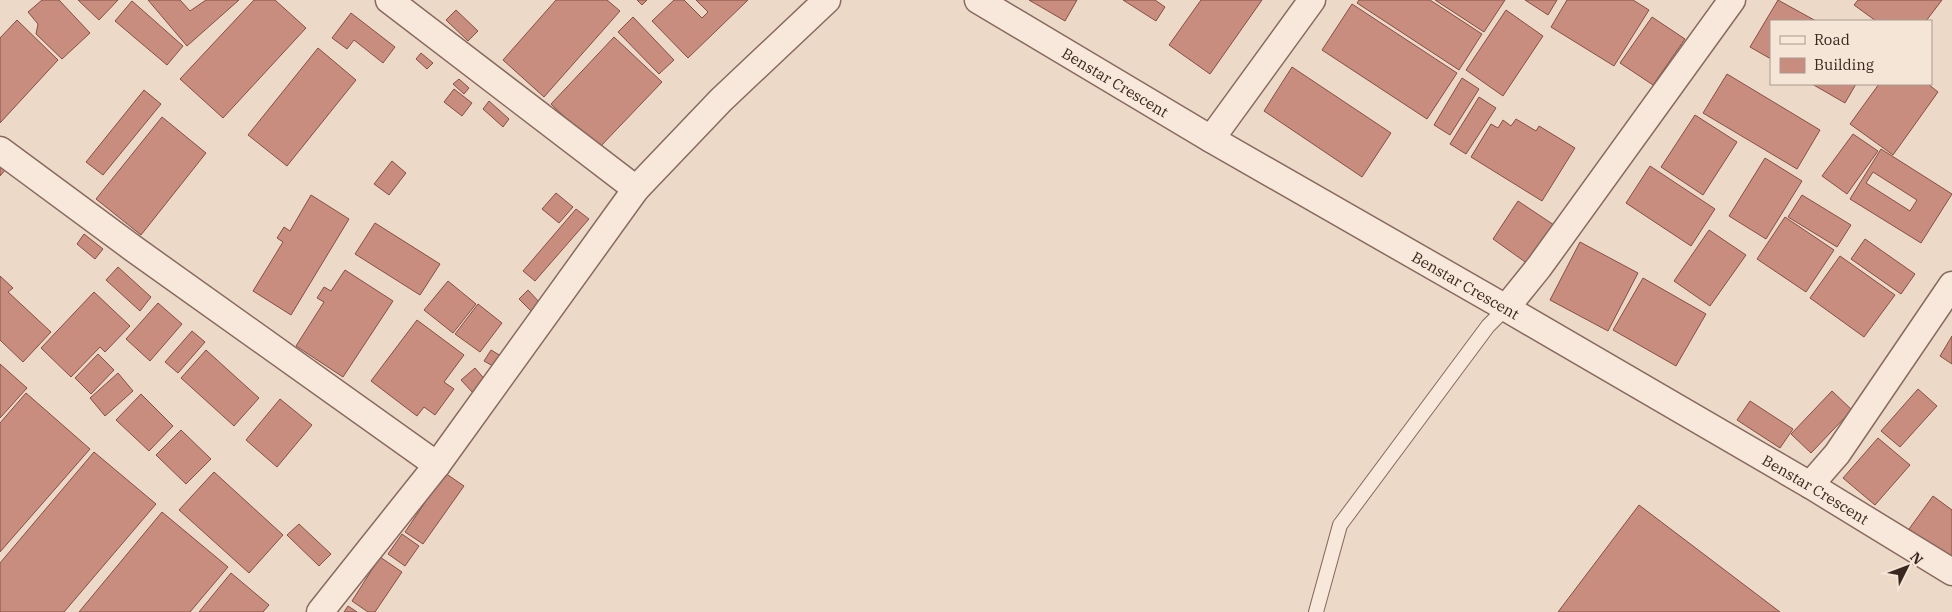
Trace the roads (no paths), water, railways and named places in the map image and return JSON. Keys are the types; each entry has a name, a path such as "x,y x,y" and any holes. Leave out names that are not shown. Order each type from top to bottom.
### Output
{"street":[{"path":"389,0 636,189"},
{"path":"320,612 436,464 636,189 721,100 827,0"},
{"name":"Benstar Crescent","path":"978,0 1212,139 1810,485 1952,572"},
{"path":"1212,139 1312,0"},
{"path":"1506,308 1539,267 1732,0"},
{"path":"0,150 134,249 436,464"},
{"path":"1810,485 1837,454 1952,285"}],"lane":[{"path":"1316,612 1340,525 1488,326 1506,308"}]}
